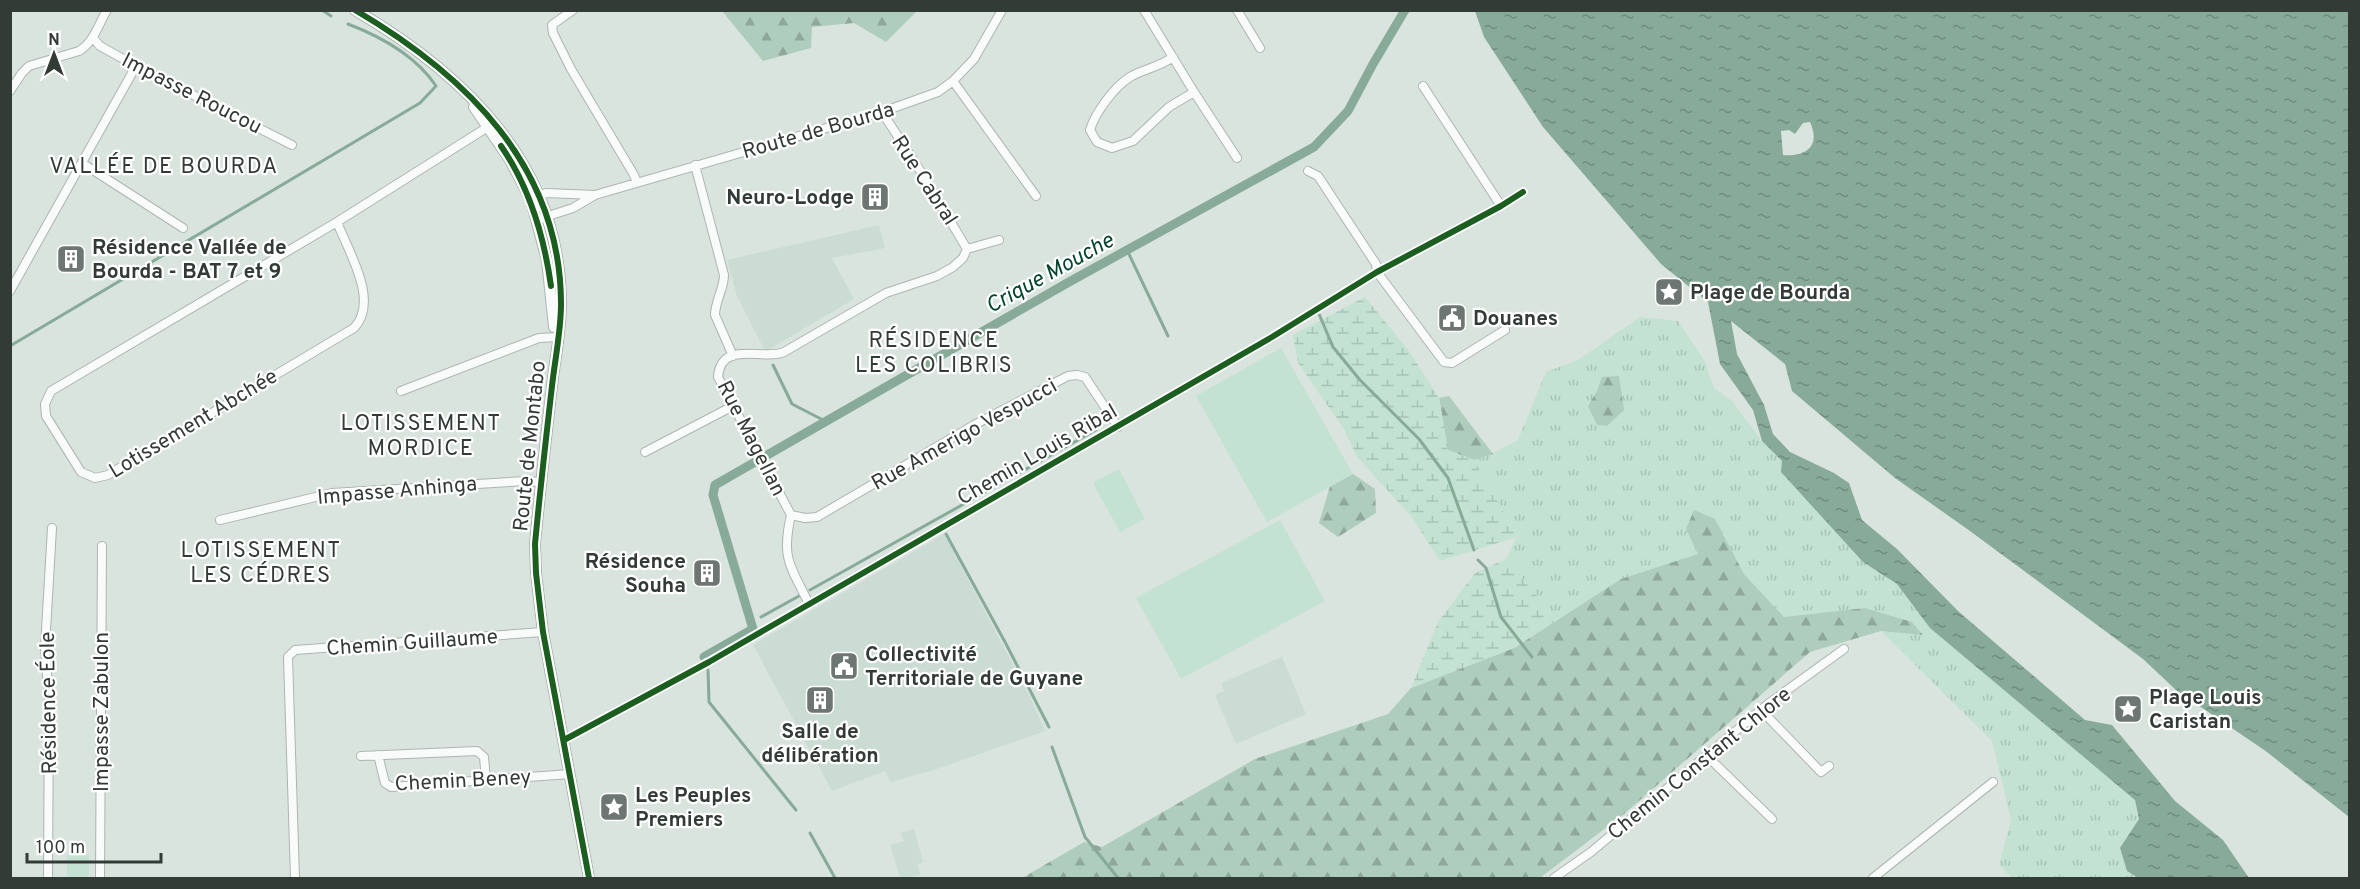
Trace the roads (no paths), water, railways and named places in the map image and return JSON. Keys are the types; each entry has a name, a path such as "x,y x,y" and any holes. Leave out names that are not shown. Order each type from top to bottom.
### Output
{"main road":[{"name":"Route de Montabo","path":"355,10 393,33 466,94 521,159 535,197 549,217 558,264 561,305 535,544 536,573 543,632 589,879"},
{"name":"Route de Montabo","path":"535,197 536,218 547,260 553,324 558,337"}],"street":[{"path":"10,91 29,66 79,51 93,38 107,10"},
{"path":"573,10 552,25 553,33 637,183"},
{"name":"Route de Bourda","path":"536,218 549,217 573,208 596,195 882,112 938,92 953,81 974,59 1002,10"},
{"path":"1144,10 1237,158"},
{"path":"1237,10 1260,48"},
{"name":"Impasse Roucou","path":"93,38 100,46 136,66 292,145"},
{"path":"1173,57 1162,65 1130,77 1093,118 1090,130 1098,142 1112,148 1133,141 1169,106 1194,92"},
{"path":"10,291 136,66"},
{"path":"953,81 1036,196"},
{"path":"1423,86 1501,206"},
{"name":"Rue Cabral","path":"882,112 927,181 967,249"},
{"name":"Lotissement Abchée","path":"337,222 365,296 362,316 354,328 108,475 95,478 81,472 46,416 45,404 51,391 337,222 492,125"},
{"path":"82,163 183,228"},
{"path":"695,165 724,274 715,315 733,356"},
{"path":"1308,171 1317,176 1376,264 1377,272 1444,362 1452,363 1504,330"},
{"name":"Chemin Louis Ribal","path":"564,740 709,662 1118,427 1272,337 1377,272 1523,192"},
{"name":"Route de Bourda","path":"535,197 555,193 596,195"},
{"name":"Rue Magellan","path":"809,604 786,555 786,539 791,515 718,377 718,369 733,356 747,351 776,356 886,292 937,276 963,258 967,249 999,240"},
{"path":"401,391 539,338 558,337"},
{"name":"Rue Amerigo Vespucci","path":"791,515 805,518 817,517 974,425 1068,376 1085,377 1118,427"},
{"path":"645,452 733,406"},
{"name":"Impasse Anhinga","path":"220,520 332,493 525,481 541,482"},
{"name":"Résidence Éole","path":"48,879 49,702 45,647 52,528"},
{"name":"Impasse Zabulon","path":"100,879 102,546"},
{"name":"Chemin Guillaume","path":"295,879 289,655 295,650 543,632"},
{"name":"Chemin Constant Chlore","path":"1554,879 1591,852 1761,710 1844,649"},
{"path":"1761,710 1821,772 1829,766"},
{"path":"361,756 477,751 484,757 486,780"},
{"name":"Chemin Beney","path":"378,755 387,786 570,774"},
{"path":"1707,756 1772,819"},
{"path":"1874,879 1993,782"}],"water":[{"path":"1475,11 2349,11 2349,817 2267,752 2176,690 2143,659 1895,478 1792,391 1785,364 1731,321 1737,354 1764,405 1773,434 1790,452 1834,473 1849,483 1862,520 1897,549 1958,611 2085,720 2112,725 2175,801 2223,840 2249,878 2138,878 2127,871 2120,848 2139,819 2135,800 1930,628 1897,584 1863,562 1781,472 1782,461 1762,441 1753,410 1720,364 1708,302 1661,264 1543,127 1484,37","holes":["1810,122 1813,130 1812,144 1805,152 1783,155 1781,131 1789,130 1795,134 1803,123"]}],"waterway":[{"path":"322,10 331,16"},
{"name":"Crique Mouche","path":"704,657 753,629 713,495 715,485 1069,282 1314,147 1348,111 1405,10"},
{"path":"10,346 420,103 436,86 419,65 397,49 348,24"},
{"path":"1127,250 1168,336"},
{"path":"1319,314 1333,347 1360,380 1419,439 1448,478 1474,550"},
{"path":"773,365 792,404 827,422"},
{"path":"810,590 1096,430"},
{"path":"946,534 1049,727"},
{"path":"1478,560 1486,568 1501,617 1532,657"},
{"path":"761,617 799,596"},
{"name":"Crique Mouche","path":"708,670 709,702 796,810"},
{"path":"1052,747 1085,837 1118,878"},
{"name":"Crique Mouche","path":"810,833 835,878"}],"place":[{"name":"Neuro-Lodge","path":"875,197"},
{"name":"Résidence Vallée de Bourda - BAT 7 et 9","path":"71,259"},
{"name":"Plage de Bourda","path":"1669,292"},
{"name":"Douanes","path":"1452,318"},
{"name":"Résidence Souha","path":"707,573"},
{"name":"Collectivité Territoriale de Guyane","path":"844,666"},
{"name":"Salle de délibération","path":"820,700"},
{"name":"Plage Louis Caristan","path":"2128,709"},
{"name":"Les Peuples Premiers","path":"614,807"}],"district":[{"name":"VALLÉE DE BOURDA","path":"164,165"},
{"name":"RÉSIDENCE LES COLIBRIS","path":"934,352"},
{"name":"LOTISSEMENT MORDICE","path":"421,434"},
{"name":"LOTISSEMENT LES CÉDRES","path":"261,562"}]}
